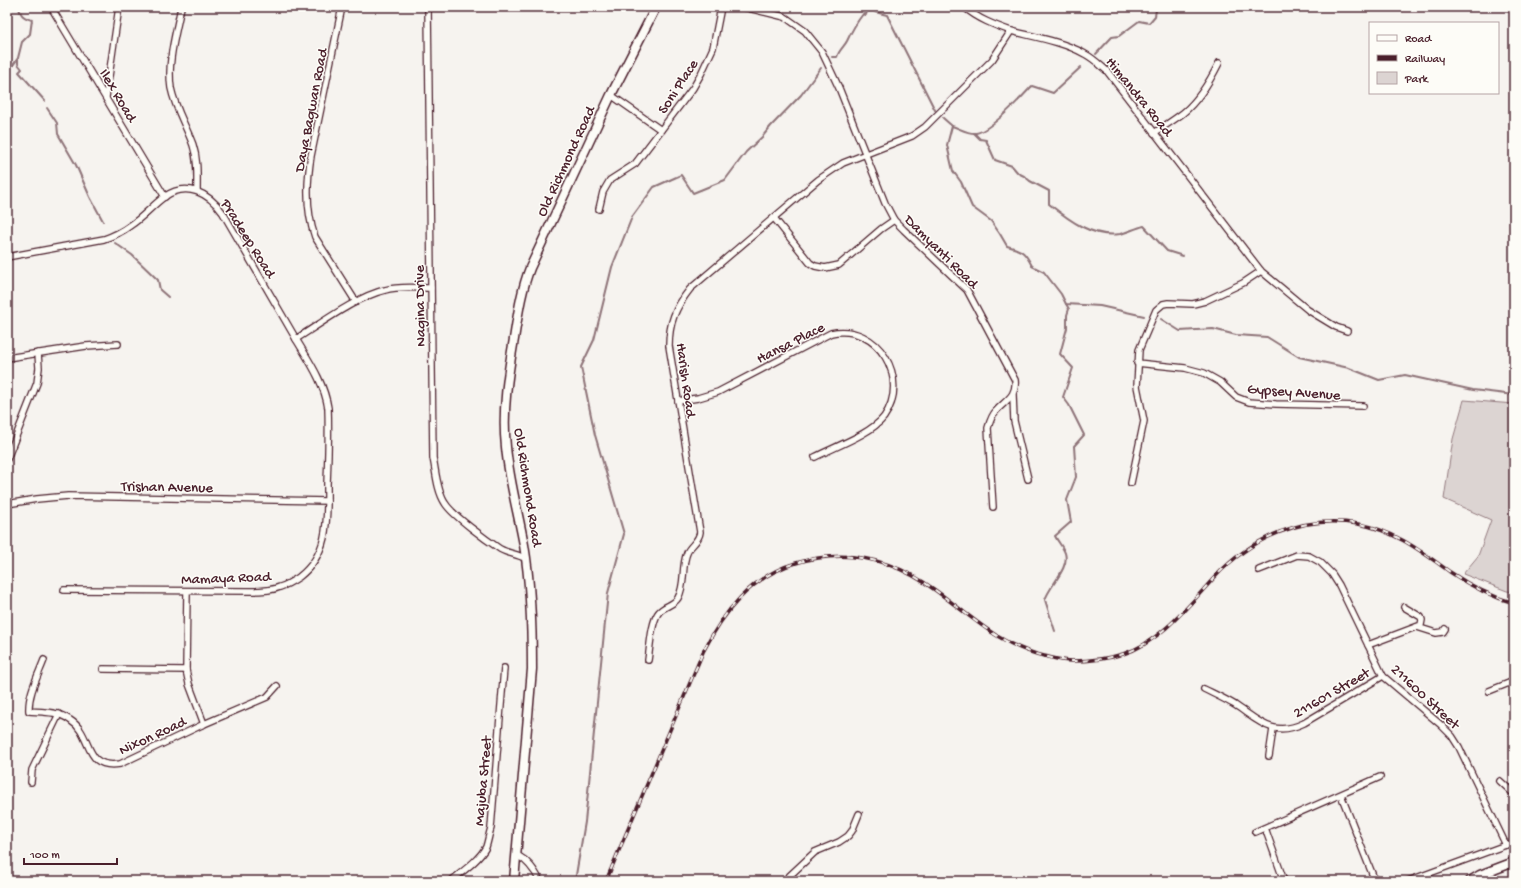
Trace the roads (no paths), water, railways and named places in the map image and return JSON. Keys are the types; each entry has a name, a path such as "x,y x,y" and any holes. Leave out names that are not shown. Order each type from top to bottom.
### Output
{"street":[{"name":"Ilex Road","path":"51,7 165,197"},
{"path":"106,97 120,7"},
{"path":"7,257 89,243 116,235 132,225 165,197 180,190 197,191 194,146 173,97 171,86 171,61 181,7"},
{"name":"Daya Bagwan Road","path":"342,7 315,134 308,180 310,215 315,237 356,302"},
{"name":"Nagina Drive","path":"428,7 433,450 436,473 444,502 457,517 501,549 515,553 526,559"},
{"name":"Old Richmond Road","path":"514,881 532,669 531,603 526,559 510,478 504,421 511,352 518,308 523,285 530,268 611,95 656,7"},
{"name":"Soni Place","path":"598,209 603,192 610,180 635,164 693,88 713,48 721,7"},
{"name":"Damyanti Road","path":"744,7 785,17 805,31 814,41 828,64 884,203 894,220 967,290 1015,380 1016,386 1012,395 1014,422 1028,479"},
{"name":"Himandra Road","path":"964,7 974,15 984,20 1011,31 1072,48 1086,54 1098,62 1107,71 1261,271 1308,310 1336,327 1347,331"},
{"path":"865,154 912,136 925,128 992,60 1011,31"},
{"path":"1154,133 1183,112 1195,101 1213,75 1219,63"},
{"path":"611,95 661,130"},
{"name":"Harish Road","path":"648,660 655,619 661,610 678,598 682,587 687,553 699,538 699,528 669,346 669,332 674,313 690,289 818,180 843,163 865,154"},
{"name":"Pradeep Road","path":"197,191 215,202 223,213 296,339"},
{"path":"774,218 810,263 815,266 825,268 832,267 843,262 894,220"},
{"path":"1131,483 1144,421 1137,386 1139,350 1146,330 1154,315 1159,307 1168,303 1193,304 1205,301 1243,283 1261,271"},
{"path":"296,339 356,302 385,289 431,288"},
{"name":"Hansa Place","path":"678,401 698,398 718,392 831,333 843,332 859,334 866,337 877,346 885,355 890,364 894,382 892,401 883,418 871,429 815,457"},
{"name":"Mamaya Road","path":"64,590 250,592 270,590 285,586 308,568 322,548 325,537 327,518 329,422 326,394 320,380 296,339"},
{"path":"7,358 86,346 118,344"},
{"path":"7,459 37,383 39,368 38,353"},
{"name":"Gypsey Avenue","path":"1138,363 1185,368 1204,373 1220,382 1236,397 1249,402 1363,406"},
{"path":"993,507 988,428 996,411 1012,395"},
{"name":"Trishan Avenue","path":"7,504 68,496 327,501"},
{"name":"211600 Street","path":"1259,570 1297,555 1305,555 1316,559 1327,568 1339,585 1384,676 1430,714 1452,736 1466,758 1506,845"},
{"path":"188,591 186,670 189,684 204,724"},
{"path":"1368,645 1421,624 1422,619 1404,607"},
{"path":"1416,627 1436,633 1443,632 1445,630"},
{"name":"Nixon Road","path":"44,660 31,695 29,711 50,712 70,719 77,725 92,756 98,762 111,765 120,764 204,724 267,697 277,686"},
{"name":"Majuba Street","path":"451,881 479,856 486,847 491,828 504,668"},
{"path":"103,669 186,670"},
{"name":"211601 Street","path":"1273,729 1291,728 1304,723 1384,676"},
{"path":"1489,691 1514,681"},
{"path":"1204,690 1234,704 1263,725 1273,729 1269,756"},
{"path":"31,782 32,770 59,714"},
{"path":"1255,832 1380,777"},
{"path":"1500,781 1514,794"},
{"path":"1341,795 1375,881"},
{"path":"784,881 815,852 839,842 848,836 852,831 859,814"},
{"path":"1265,828 1284,881"},
{"path":"1408,881 1514,842"},
{"path":"517,854 532,866 540,881"},
{"path":"1470,881 1480,875 1514,862"}],"waterway":[{"path":"7,74 18,58 22,42 30,34 32,20 23,16 19,7"},
{"path":"832,57 837,57 858,20 863,14 866,15 868,7"},
{"path":"871,7 875,12 887,15 935,110"},
{"path":"1096,54 1112,37 1119,36 1139,21 1149,23 1155,16 1156,10 1160,7"},
{"path":"1507,7 1514,7"},
{"path":"18,59 18,64 22,69 19,72 45,101"},
{"path":"952,126 970,133 982,131 1006,113 1032,86 1053,93 1081,67"},
{"path":"575,881 585,822 608,593 624,534 595,435 581,367 594,340 612,267 632,217 654,187 681,175 693,193 725,180 746,152 801,95 821,68"},
{"path":"47,108 57,123 58,134 76,165 90,197 103,221"},
{"path":"943,118 952,126 947,145 953,171 961,182 972,207 991,221 1007,246 1022,252 1032,266 1044,272 1061,294 1066,304 1100,306 1144,316"},
{"path":"974,133 980,139 986,140 995,160 1012,166 1018,173 1049,191 1049,204 1073,222 1091,230 1110,235 1120,234 1144,226 1167,251 1183,256"},
{"path":"115,243 132,255 158,280 160,290 168,297"},
{"path":"1055,631 1045,600 1065,565 1065,553 1055,536 1071,522 1067,500 1076,477 1074,446 1084,435 1069,405 1063,397 1073,368 1060,354 1067,328 1067,315 1069,309 1066,304"},
{"path":"1161,319 1180,331 1213,329 1236,335 1267,337 1299,357 1349,368 1379,380 1405,375 1473,390 1514,395"}],"railway":[{"path":"606,881 703,652 711,638 729,610 752,587 765,577 796,563 833,557 851,557 868,559 886,564 919,579 986,629 1013,645 1044,656 1068,661 1085,661 1104,658 1123,654 1136,649 1149,641 1173,622 1214,578 1244,551 1279,532 1298,526 1318,523 1338,522 1358,524 1384,531 1407,543 1473,586 1489,594 1514,603"}]}
